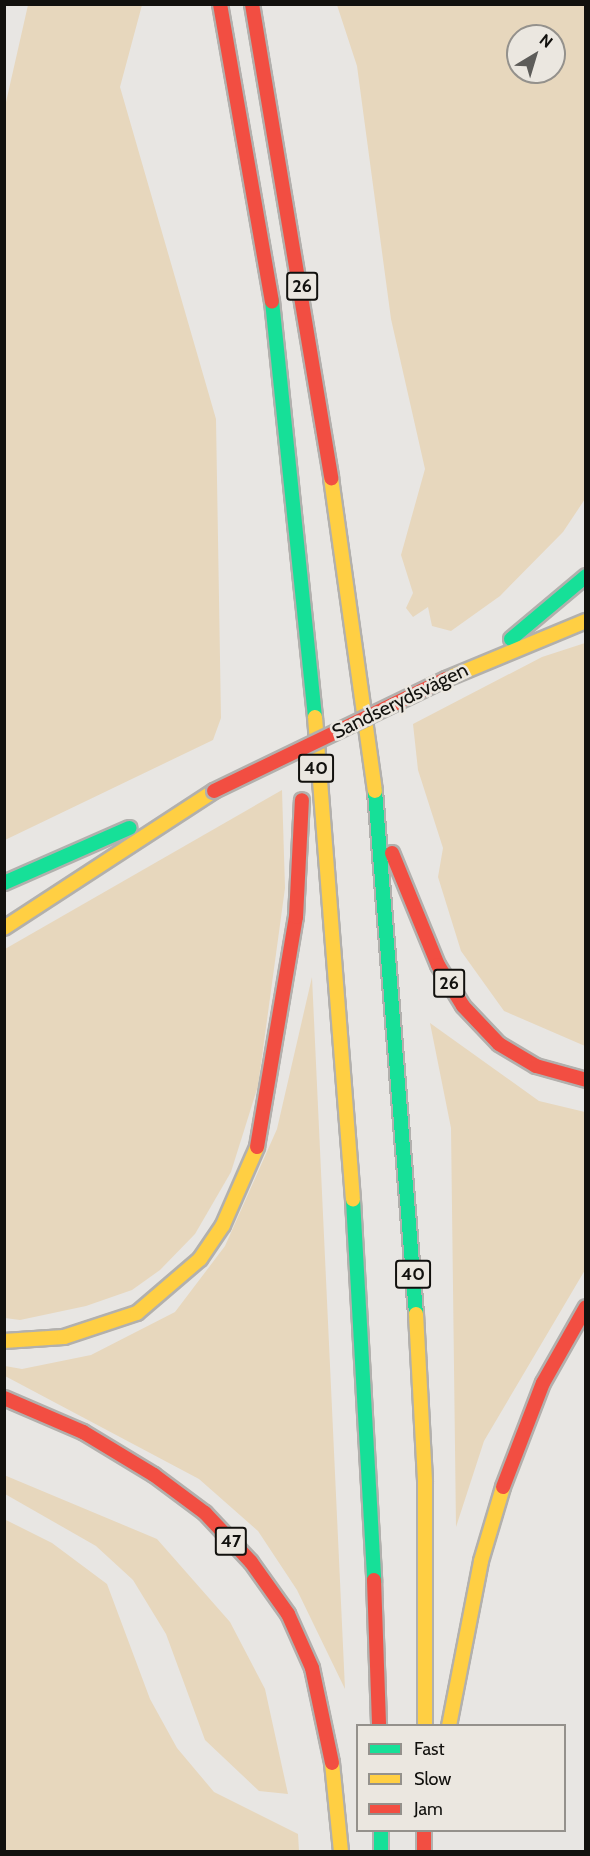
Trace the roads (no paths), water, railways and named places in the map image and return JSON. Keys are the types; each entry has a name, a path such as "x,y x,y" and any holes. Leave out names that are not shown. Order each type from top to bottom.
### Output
{"highway":[{"name":"26","path":"4,1341 64,1337 136,1313 200,1258 239,1192 256,1154 287,1004 308,684 302,556 275,320 220,4"},
{"name":"26","path":"252,4 312,344 380,824 438,965 463,1006 498,1044 536,1066 585,1080"},
{"name":"Sandserydsvägen","path":"489,657 585,576"},
{"name":"Sandserydsvägen","path":"4,883 213,791 489,657 585,621"},
{"name":"40","path":"308,684 365,1356 379,1724"},
{"name":"Sandserydsvägen","path":"4,928 213,791"},
{"name":"40","path":"380,824 406,1140 425,1482 424,1724"},
{"path":"449,1724 481,1561 508,1468 543,1383 585,1307"},
{"name":"47","path":"4,1398 83,1432 154,1475 205,1513 251,1562 288,1614 312,1668 328,1726 341,1851"},
{"path":"381,1832 381,1851"},
{"path":"424,1850 426,1832"}]}
